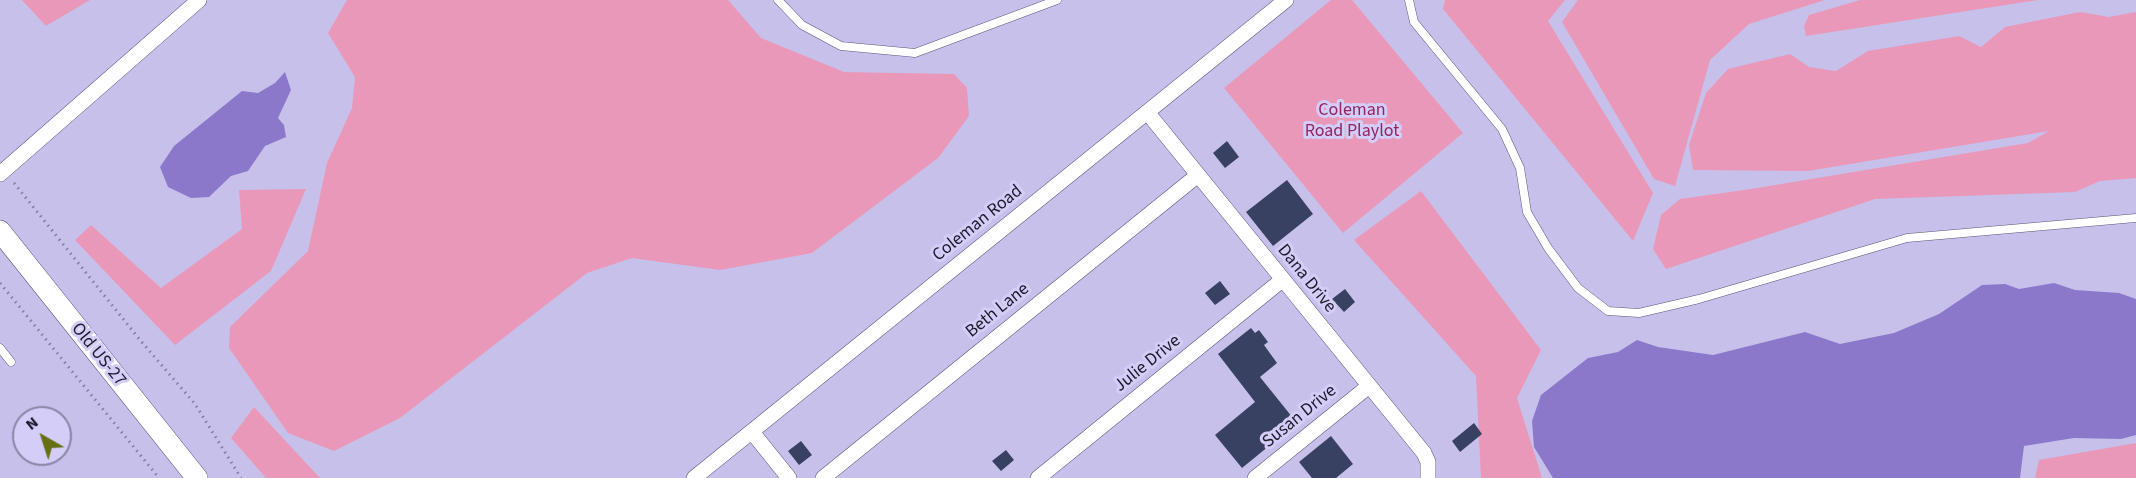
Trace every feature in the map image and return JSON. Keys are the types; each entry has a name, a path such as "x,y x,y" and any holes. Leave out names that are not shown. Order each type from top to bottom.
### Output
{"main road":[{"name":"Old US-27","path":"0,231 197,478"}],"street":[{"path":"2,172 199,0"},
{"name":"Coleman Road","path":"694,478 1286,0"},
{"name":"Dana Drive","path":"1147,112 1424,453 1428,462 1428,475"},
{"name":"Beth Lane","path":"823,478 1198,175"},
{"name":"Julie Drive","path":"1038,478 1282,280"},
{"name":"Susan Drive","path":"1255,478 1369,386"},
{"path":"752,432 789,478"}],"lane":[{"path":"778,0 802,25 841,46 915,52 1057,0"},
{"path":"1408,0 1414,22 1502,129 1520,168 1527,212 1548,248 1578,288 1608,311 1639,313 1699,299 1907,238 2136,218"},
{"path":"0,348 11,362"}],"path":[{"path":"2,172 195,404 241,478"},
{"path":"0,283 159,478"}],"green space":[{"path":"22,0 90,0 46,26"},
{"path":"347,0 728,0 761,38 844,72 954,74 967,88 969,116 938,158 812,253 720,270 632,258 587,273 400,418 334,451 288,433 229,348 230,327 308,251 327,163 352,108 355,77 328,33"},
{"name":"Coleman Road Playlot","path":"1331,0 1352,0 1463,133 1343,233 1224,88"},
{"path":"1445,0 1565,0 1548,21 1653,193 1633,241 1443,9"},
{"path":"1578,0 1825,0 1749,24 1710,60 1675,186 1654,179 1562,22"},
{"path":"1860,0 2038,0 1806,36 1804,26 1809,15"},
{"path":"2080,12 2109,17 2136,12 2136,178 2100,181 2075,192 1875,199 1666,269 1653,249 1661,215 1680,199 2028,143 2049,131 1808,171 1693,170 1689,145 1706,93 1728,69 1790,54 1809,67 1836,71 1868,51 1959,36 1981,47 2005,27"},
{"path":"306,189 271,271 175,345 75,240 91,225 161,288 242,229 239,190"},
{"path":"1421,191 1541,350 1517,398 1542,478 1481,478 1476,376 1354,240"},
{"path":"254,407 320,478 266,478 231,438"},
{"path":"2136,443 2136,478 2035,478 2039,460"}],"shaded area":[{"path":"285,72 291,90 278,118 284,125 286,137 265,146 248,171 231,176 209,197 191,198 168,187 160,167 174,146 242,91 258,93 275,83"},
{"path":"2054,283 2075,290 2119,293 2136,299 2136,435 2121,439 2074,438 2024,446 2020,478 1553,478 1534,447 1532,421 1541,395 1588,358 1618,352 1637,340 1658,347 1713,355 1805,332 1840,344 1894,333 1939,314 1982,285 2005,284 2019,289"}],"building":[{"path":"1227,141 1239,157 1225,168 1213,153"},
{"path":"1287,180 1313,214 1273,246 1246,212"},
{"path":"1220,281 1230,294 1215,305 1205,293"},
{"path":"1345,289 1355,302 1344,312 1332,299"},
{"path":"1251,328 1255,333 1259,330 1268,342 1264,345 1277,363 1260,377 1297,423 1242,468 1215,435 1255,402 1218,354"},
{"path":"1474,423 1482,434 1460,452 1452,441"},
{"path":"1331,436 1353,464 1336,478 1312,478 1299,462"},
{"path":"801,441 812,455 799,465 788,451"},
{"path":"1006,450 1014,460 1001,471 992,461"}]}
